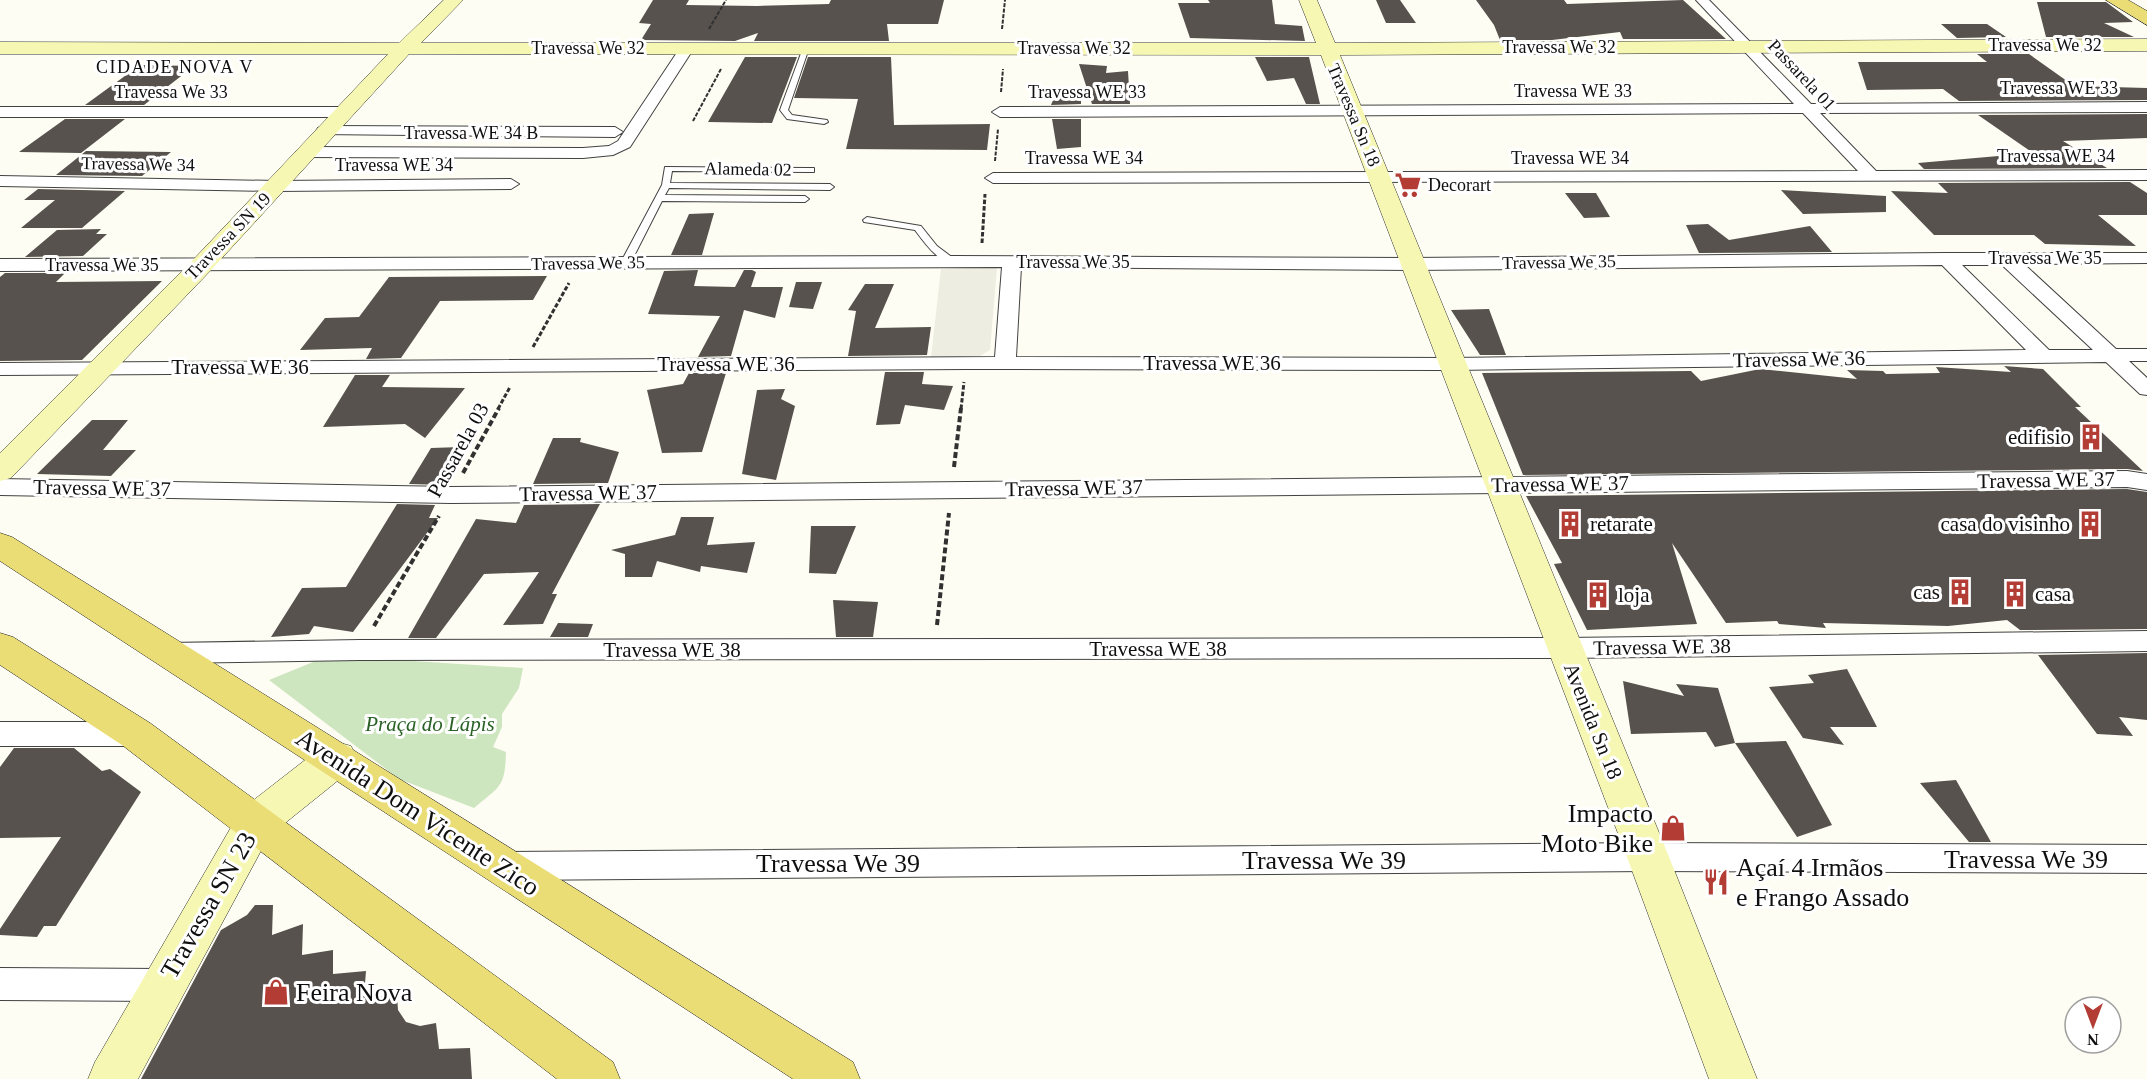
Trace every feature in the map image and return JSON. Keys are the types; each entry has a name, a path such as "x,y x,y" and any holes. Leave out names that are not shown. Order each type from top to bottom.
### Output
{"main road":[{"path":"2115,0 2147,19"},
{"name":"Avenida Dom Vicente Zico","path":"0,544 836,1079"},
{"path":"0,647 136,734 596,1079"}],"street":[{"name":"Travessa SN 19","path":"0,471 202,265 342,111 454,0"},
{"name":"Travessa Sn 18","path":"1308,0 1381,178 1452,364"},
{"name":"Passarela 01","path":"1702,0 1873,177"},
{"name":"Travessa We 32","path":"0,48 1326,48 2147,45"},
{"name":"Travessa WE 34 B","path":"304,152 604,152 621,148 622,133 693,48"},
{"name":"Travessa WE 33","path":"1000,112 2147,107"},
{"name":"Travessa We 33","path":"0,112 342,111"},
{"path":"324,131 622,133"},
{"name":"Travessa WE 34","path":"990,184 1381,178 2147,175"},
{"name":"Travessa We 34","path":"0,181 276,186"},
{"name":"Travessa WE 34","path":"276,186 511,184"},
{"path":"1945,258 2043,356"},
{"name":"Travessa We 35","path":"0,265 952,261 1412,264 2147,258"},
{"path":"2007,259 2147,389"},
{"path":"1005,363 1012,262"},
{"name":"Travessa We 36","path":"1452,364 2147,355"},
{"name":"Travessa WE 36","path":"0,369 1005,363 1452,364"},
{"name":"Avenida Sn 18","path":"1452,364 1648,857 1733,1079"},
{"name":"Travessa WE 37","path":"0,487 451,495 2127,479 2147,482"},
{"name":"Travessa WE 38","path":"168,653 360,650 1563,648 2147,641"},
{"path":"0,734 136,734"},
{"name":"Travessa SN 23","path":"112,1079 255,823 337,758"},
{"name":"Travessa We 39","path":"501,866 1648,857 2147,859"},
{"path":"0,984 163,985"}],"lane":[{"path":"806,48 784,110 790,117 824,122"},
{"path":"626,262 666,185 667,170 811,170"},
{"name":"Alameda 02","path":"666,185 830,187"},
{"path":"660,198 805,199"},
{"path":"867,220 900,223 918,228 934,248 952,261"}],"path":[{"path":"693,48 726,0"},
{"path":"1004,48 1002,29 1005,0"},
{"path":"693,121 733,48"},
{"path":"981,262 990,184"},
{"name":"Passarela 03","path":"360,650 451,495 580,263"}],"green space":[{"name":"Praça do Lápis","path":"367,658 523,668 519,688 502,714 502,727 493,747 506,752 502,780 495,790 474,808 399,779 269,680 318,660"}],"shaded area":[{"path":"997,267 990,350 980,356 931,357 941,269"}],"building":[{"path":"653,0 689,0 686,5 757,6 829,4 831,0 944,0 938,24 887,24 889,41 754,41 758,33 735,41 641,40 651,24 639,23"},
{"path":"1208,0 1272,0 1275,24 1302,26 1305,41 1190,38 1178,3 1210,3"},
{"path":"1376,0 1400,0 1416,23 1386,23"},
{"path":"1476,0 1564,0 1567,4 1683,0 1726,39 1623,39 1620,32 1552,40 1500,40 1494,25"},
{"path":"2037,2 2106,2 2133,22 2104,23 2134,37 2046,37"},
{"path":"1941,24 1987,24 2006,37 1957,38"},
{"path":"1977,54 2029,54 2074,86 2147,88 2147,100 1959,101 1943,89 1867,90 1858,62 1987,62"},
{"path":"745,57 797,57 772,123 708,122"},
{"path":"808,57 891,57 894,125 990,124 987,150 846,149 858,99 794,98"},
{"path":"1255,57 1309,57 1320,104 1306,104 1294,78 1267,81"},
{"path":"1079,64 1107,66 1106,73 1128,71 1130,104 1092,104"},
{"path":"140,65 194,66 144,105 85,105"},
{"path":"1081,92 1081,104 1051,105 1056,93"},
{"path":"2147,114 2147,138 2063,141 2107,168 1924,169 1918,163 2033,153 1978,115"},
{"path":"65,119 125,119 81,153 19,152"},
{"path":"1052,119 1081,119 1081,147 1057,149"},
{"path":"86,151 171,152 142,176 56,175"},
{"path":"2130,182 2147,193 2147,215 2098,215 2136,246 2045,244 2034,235 1934,235 1891,191 1948,193 1938,183"},
{"path":"38,189 125,191 82,228 21,228 55,200 24,200"},
{"path":"1781,190 1886,196 1886,212 1803,214"},
{"path":"1565,193 1596,193 1610,217 1584,218"},
{"path":"714,213 702,255 671,255 689,214"},
{"path":"1708,224 1729,240 1810,226 1832,252 1699,253 1686,225"},
{"path":"101,229 96,234 107,234 83,256 25,257 57,230"},
{"path":"698,270 694,286 735,287 744,270 752,270 756,272 751,287 783,287 775,318 744,310 731,356 698,357 720,316 648,314 664,271"},
{"path":"5,273 65,273 56,282 162,281 82,360 0,361 0,277"},
{"path":"547,276 533,300 440,301 401,358 366,359 372,348 300,350 325,318 359,317 389,277"},
{"path":"796,282 822,282 813,309 789,307"},
{"path":"865,284 894,284 875,328 931,327 927,355 848,356 856,311 848,310"},
{"path":"1489,309 1506,355 1480,355 1451,310"},
{"path":"2004,366 2043,369 2081,407 2075,407 2143,471 2127,469 1523,475 1482,373 1691,371 1701,381 1760,369 1857,379 1847,370 1883,371 1886,374 1940,373 1936,367 2011,372"},
{"path":"885,372 924,372 922,384 953,386 944,410 905,405 900,424 876,425"},
{"path":"689,373 726,373 702,452 662,453 647,390 683,384"},
{"path":"355,375 390,375 382,387 465,388 425,438 405,424 323,427"},
{"path":"785,389 781,399 795,406 776,480 742,474 757,390"},
{"path":"92,420 128,420 103,450 136,450 111,476 37,474"},
{"path":"553,438 581,438 580,442 619,452 608,483 533,484"},
{"path":"461,447 444,485 409,484 431,448"},
{"path":"2127,489 2147,492 2147,629 2020,630 2007,620 1948,626 1823,623 1826,628 1779,624 1777,621 1726,623 1672,543 1697,624 1587,630 1554,564 1562,563 1526,496"},
{"path":"397,504 435,505 429,518 438,518 353,632 314,626 309,634 271,637 302,588 346,587"},
{"path":"600,504 552,594 557,594 543,624 503,625 539,572 484,574 436,638 408,638 476,519 516,523 524,505"},
{"path":"681,517 714,517 707,545 755,542 747,573 701,566 700,572 657,561 652,577 625,577 625,554 611,550 675,535"},
{"path":"811,526 856,526 836,574 809,573"},
{"path":"833,600 878,602 873,637 836,637"},
{"path":"558,623 593,624 588,637 550,637"},
{"path":"2147,653 2147,720 2119,717 2133,736 2097,734 2038,655"},
{"path":"1847,669 1877,727 1830,727 1844,745 1803,738 1769,687 1814,683 1808,675"},
{"path":"1623,681 1684,696 1676,684 1718,688 1735,743 1715,747 1706,732 1631,734"},
{"path":"1786,741 1832,825 1797,837 1735,743"},
{"path":"14,748 74,748 102,771 110,769 141,792 56,926 44,926 37,937 0,935 0,929 61,837 0,838 0,767"},
{"path":"1956,780 1991,842 1969,842 1920,783"},
{"name":"Feira Nova","path":"255,905 273,905 272,935 303,924 302,955 333,950 333,974 366,971 364,996 397,996 398,1010 406,1022 420,1026 436,1023 439,1049 470,1048 472,1079 141,1079 221,930 247,915"}],"place":[{"name":"Decorart","path":"1408,185"},
{"name":"edifisio","path":"2091,437"},
{"name":"retarate","path":"1570,524"},
{"name":"casa do visinho","path":"2090,524"},
{"name":"cas","path":"1960,592"},
{"name":"casa","path":"2015,594"},
{"name":"loja","path":"1598,595"},
{"name":"Impacto Moto Bike","path":"1673,828"},
{"name":"Açaí 4 Irmãos e Frango Assado","path":"1716,882"},
{"name":"Feira Nova","path":"276,992"}],"district":[{"name":"CIDADE NOVA V","path":"175,67"}]}
